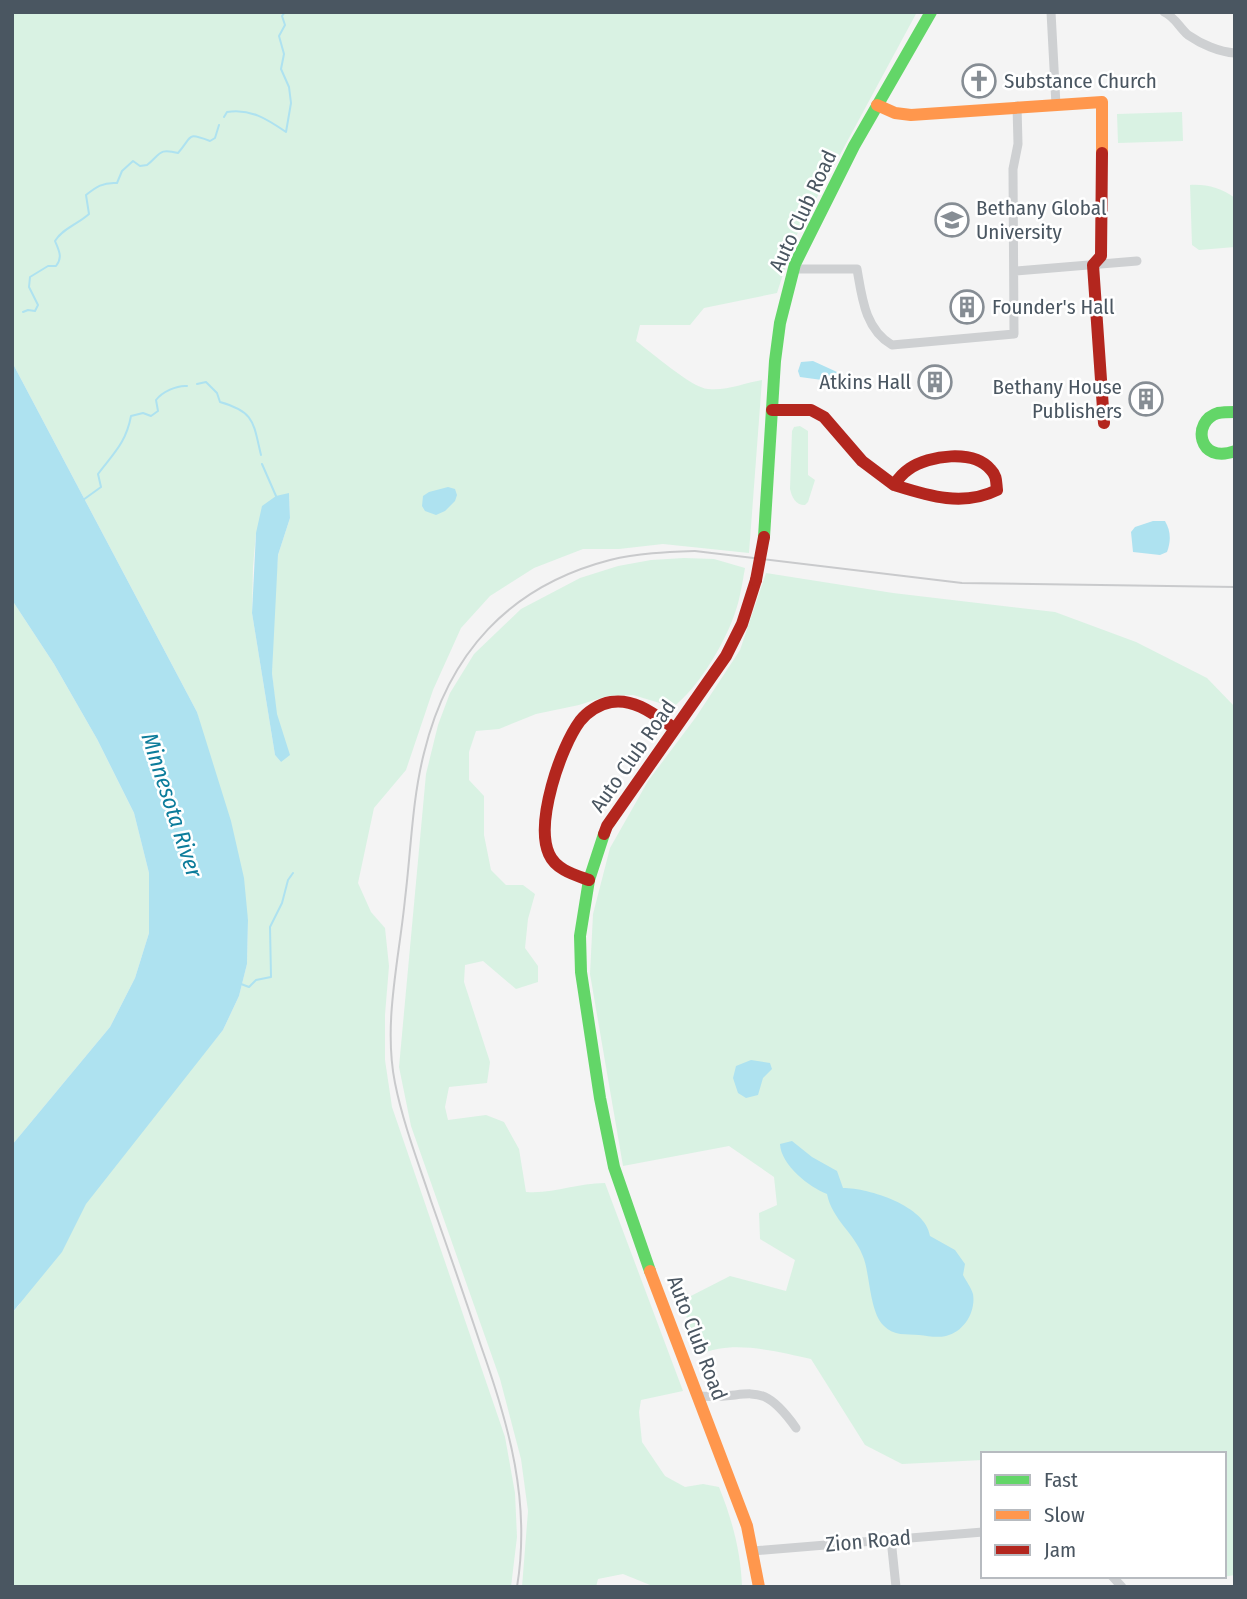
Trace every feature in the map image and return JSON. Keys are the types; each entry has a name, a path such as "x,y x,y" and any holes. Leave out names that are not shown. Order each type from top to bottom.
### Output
{"street":[{"name":"Auto Club Road","path":"759,1587 754,1551 741,1508 624,1201 610,1150 581,972 580,936 589,880 607,826 726,656 742,624 756,580 764,537 779,323 794,269 813,226 877,105 931,12"},
{"path":"1051,12 1056,104"},
{"path":"1164,12 1171,15 1188,34 1206,45 1235,53"},
{"path":"877,105 911,116 1017,106 1102,102 1101,256 1093,265 1104,423"},
{"path":"794,269 857,269 862,303 874,329 892,345 1014,334 1013,169 1018,144 1017,106"},
{"path":"1015,271 1137,261"},
{"path":"772,410 811,410 824,417 862,461 894,485 934,496 971,500 986,497 997,490 999,480 995,470 985,464 953,457 932,459 913,466 894,485"},
{"path":"1235,412 1212,415 1204,421 1200,430 1203,444 1215,456 1222,457 1235,451"},
{"path":"589,880 562,869 555,863 550,855 546,837 551,792 575,729 582,719 600,705 623,701 646,709 674,728"},
{"path":"699,1396 758,1394 776,1402 796,1428"},
{"name":"Zion Road","path":"754,1551 981,1532"},
{"path":"891,1539 895,1587"}],"green space":[{"path":"12,12 917,12 794,240 777,293 704,308 690,325 640,325 636,341 692,383 708,389 722,389 762,380 749,553 663,544 619,549 583,549 534,568 490,596 461,628 433,690 406,770 374,808 358,883 371,912 385,928 389,966 385,1060 392,1107 505,1437 515,1493 517,1537 511,1587 12,1587 12,1313 20,1304 12,1232 167,1098 223,1030 239,996 247,964 248,920 197,712 12,362","holes":["289,493 290,518 278,555 273,617 272,673 281,762 275,755 252,613 253,567 256,533"]},
{"path":"1182,112 1183,141 1118,143 1117,114"},
{"path":"1190,185 1214,187 1235,198 1235,247 1199,250 1192,245"},
{"path":"800,426 808,431 808,475 815,480 805,505 796,502 790,489 792,431 794,427"},
{"path":"684,558 714,559 745,568 737,608 722,644 691,690 673,707 633,695 607,696 536,714 499,729 476,731 469,752 469,780 484,796 484,835 491,870 506,885 523,885 535,894 528,919 525,948 538,966 538,982 516,989 483,961 465,965 464,982 490,1062 487,1083 449,1087 445,1107 448,1120 486,1115 504,1122 519,1149 526,1192 605,1183 683,1391 641,1400 639,1412 642,1442 665,1476 685,1487 703,1484 719,1487 735,1536 742,1587 655,1587 623,1574 598,1579 596,1587 522,1587 528,1511 521,1459 500,1379 411,1126 399,1067 426,774 438,725 450,693 474,654 521,609 580,578 618,566"},
{"path":"766,573 893,593 1055,612 1136,642 1207,678 1235,707 1235,1575 1226,1576 1226,1452 981,1452 981,1460 902,1464 865,1445 811,1359 740,1347 712,1350 700,1355 681,1301 730,1276 786,1291 795,1260 760,1239 759,1213 777,1205 774,1177 729,1146 623,1166 590,974 593,914 610,848 648,781 696,717 740,650"},
{"path":"12,600 54,664 97,739 134,813 149,873 149,933 135,978 110,1027 12,1145"}],"water":[{"path":"813,361 837,372 836,377 822,380 800,377 798,371 801,362"},
{"name":"Minnesota River","path":"12,362 197,712 231,821 244,878 248,920 247,964 239,996 223,1030 86,1204 62,1252 12,1313 12,1145 110,1027 135,978 149,933 149,873 134,813 97,739 54,664 12,600"},
{"path":"448,487 455,489 455,501 445,511 436,515 425,511 422,506 423,496"},
{"path":"289,493 290,518 278,555 272,673 277,714 290,755 281,762 275,755 252,613 256,533 262,506 276,496"},
{"path":"1153,521 1165,521 1167,525 1170,536 1167,552 1160,555 1133,552 1131,532 1135,527"},
{"path":"751,1060 770,1063 772,1069 763,1078 758,1095 746,1098 738,1093 733,1078 736,1066"},
{"path":"792,1141 812,1157 837,1171 843,1188 881,1195 908,1208 926,1225 930,1236 955,1250 965,1264 963,1275 972,1291 973,1308 963,1326 952,1334 936,1337 896,1333 884,1326 876,1313 864,1259 856,1242 834,1212 827,1194 804,1181 785,1160 780,1144"}],"waterway":[{"path":"224,117 227,112 251,113 286,132 291,103 289,87 281,69 284,54 279,36 285,25 282,16 285,12"},
{"path":"23,312 35,311 38,305 29,287 30,277 48,266 56,266 60,257 55,241 89,214 86,195 100,186 117,183 122,171 133,161 140,166 147,165 163,152 178,153 193,136 210,141 215,138 219,125"},
{"path":"197,384 206,382 217,393 220,402 246,414 254,426 261,455"},
{"path":"83,500 101,487 98,474 122,441 131,416 143,413 151,416 158,411 156,400 159,397 174,388 187,386"},
{"path":"262,464 276,496"},
{"path":"241,984 249,987 256,980 271,977 270,927 293,873"}],"railway":[{"path":"517,1587 521,1525 515,1464 491,1376 406,1128 392,1060 393,991 420,771 435,717 449,685 467,655 488,629 513,606 542,587 574,572 610,560 652,553 695,551 962,583 1235,587"}],"traffic: fast":[{"path":"764,537 775,361 780,323 795,264 854,146 931,12"},
{"path":"1235,412 1218,413 1209,418 1202,432 1202,440 1213,452 1223,454 1235,451"},
{"path":"604,834 589,880 580,936 581,972 600,1098 614,1167 650,1271"}],"traffic: slow":[{"path":"877,105 895,113 911,115 1102,102 1102,153"},
{"path":"650,1271 747,1526 759,1587"}],"traffic: jam":[{"path":"1102,153 1101,256 1093,265 1104,423"},
{"path":"772,410 811,410 824,417 862,461 894,485 905,472 918,464 951,456 983,463 995,477 997,490 959,499 933,496 894,485"},
{"path":"756,580 764,537"},
{"path":"604,834 726,656 742,624 756,580"},
{"path":"589,880 556,864 549,854 545,840 547,805 572,733 594,709 620,701 636,705 674,728"}],"place":[{"name":"Substance Church","path":"979,81"},
{"name":"Bethany Global University","path":"952,220"},
{"name":"Founder's Hall","path":"967,307"},
{"name":"Atkins Hall","path":"935,382"},
{"name":"Bethany House Publishers","path":"1146,399"}]}
